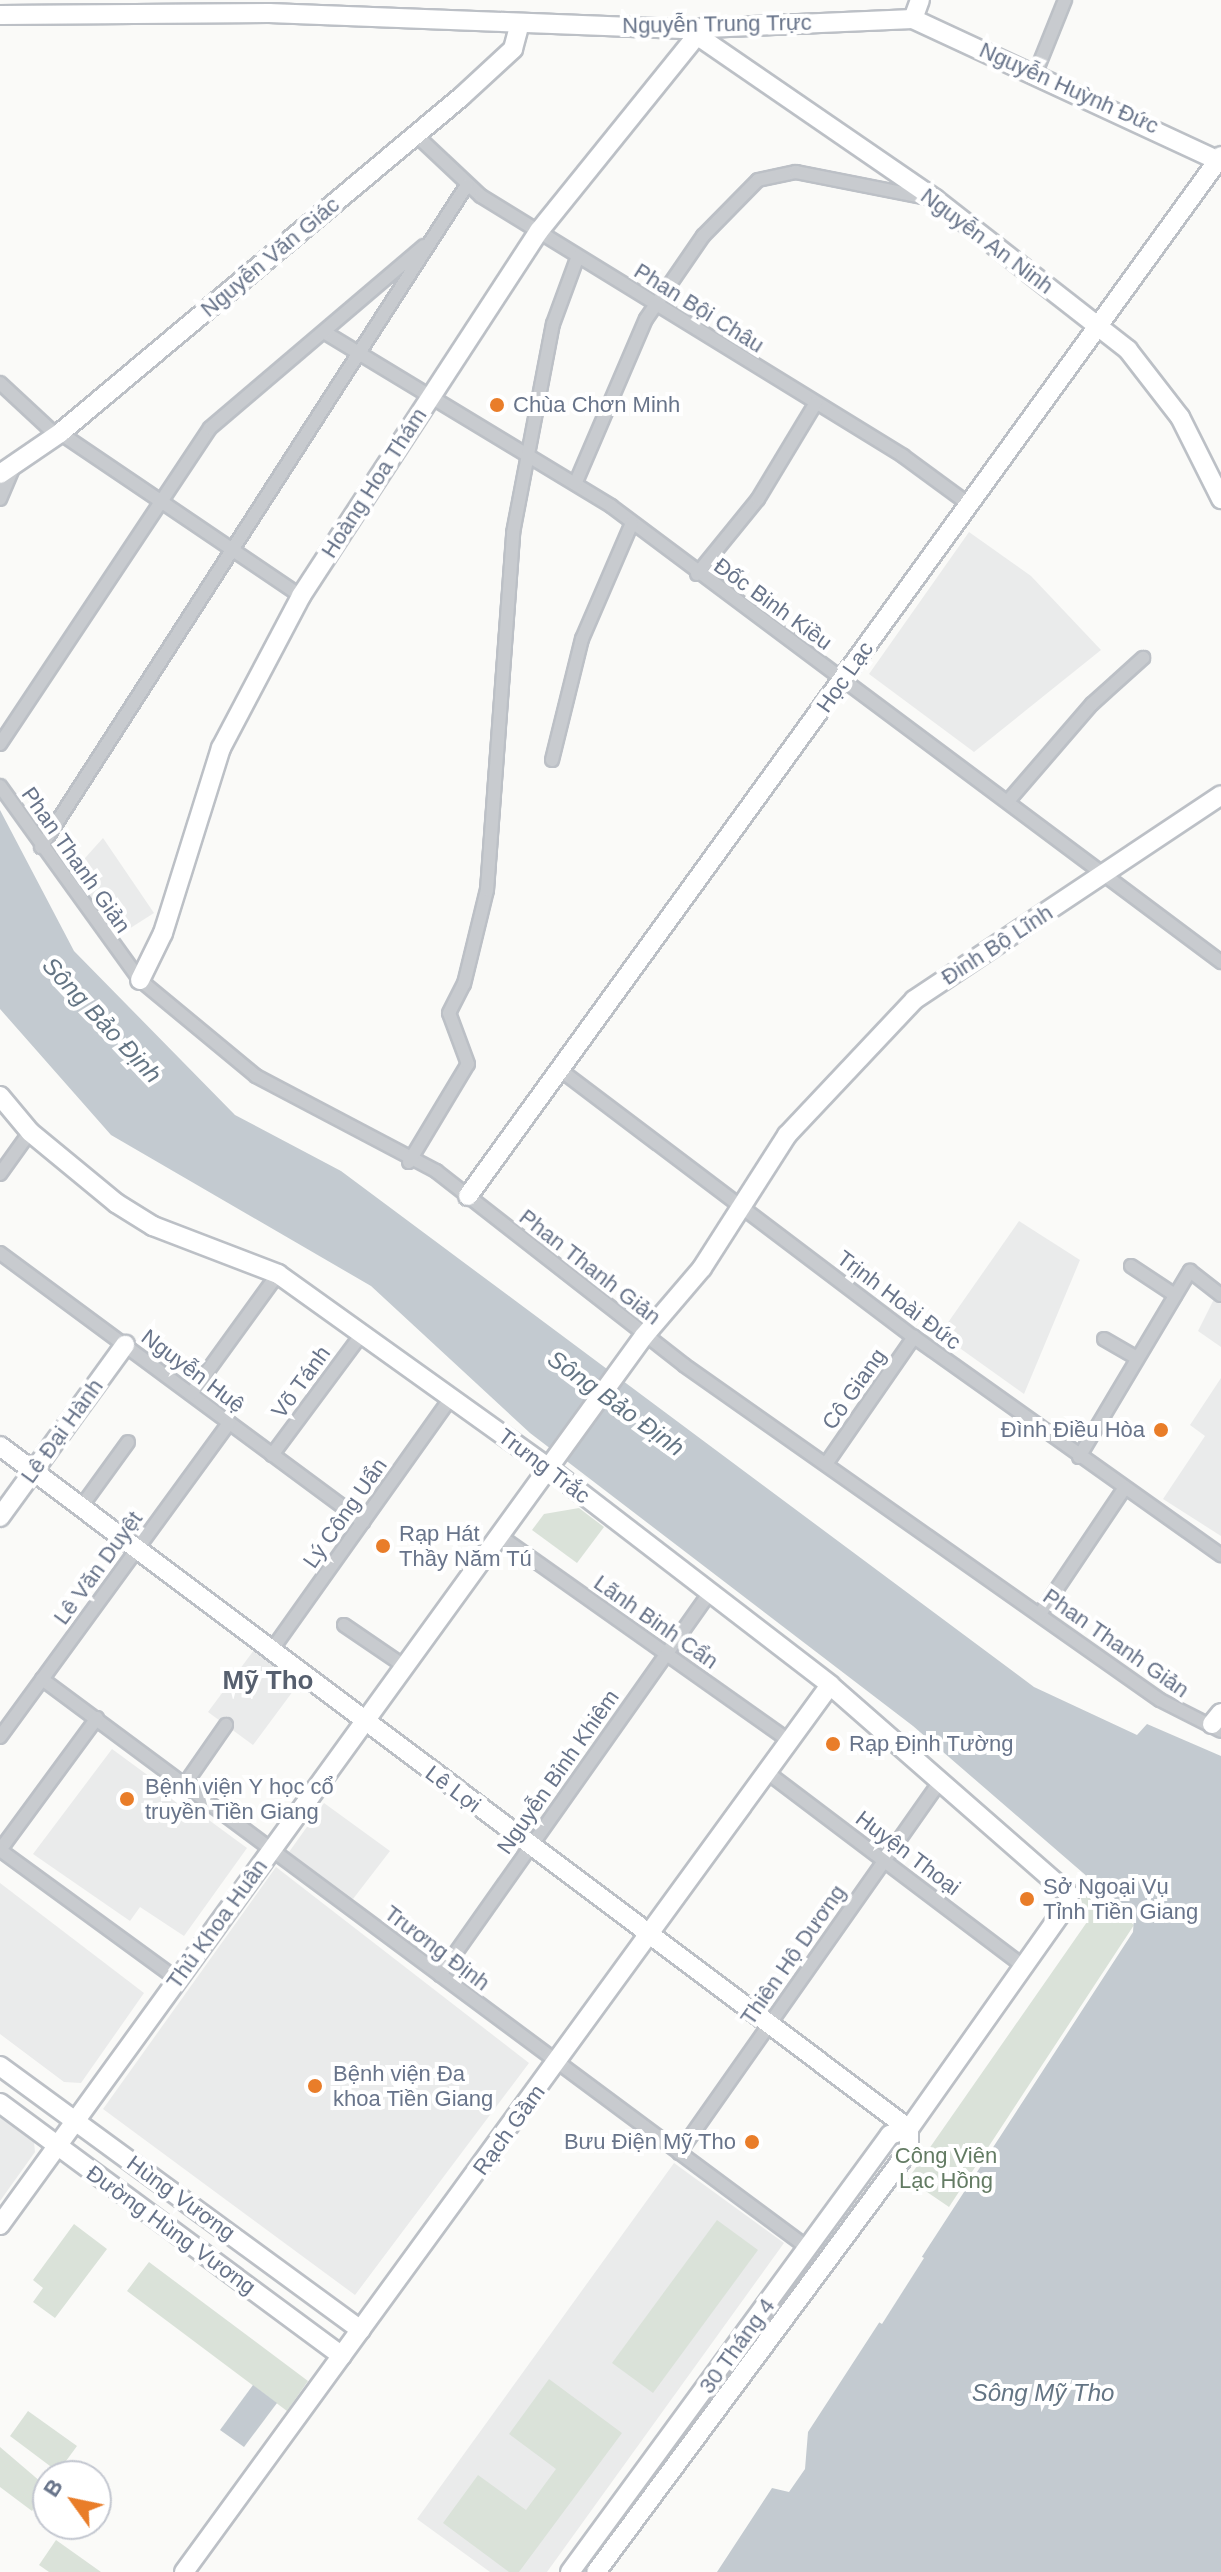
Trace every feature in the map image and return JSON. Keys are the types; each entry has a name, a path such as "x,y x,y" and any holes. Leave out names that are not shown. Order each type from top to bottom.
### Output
{"main road":[{"path":"913,19 920,0"},
{"name":"Nguyễn Trung Trực","path":"0,15 258,13 701,32 913,19"},
{"name":"Nguyễn Huỳnh Đức","path":"913,19 1036,72 1220,159"},
{"name":"Nguyễn Văn Giác","path":"7,469 58,433 416,135 513,49 520,23"},
{"name":"Nguyễn An Ninh","path":"701,32 935,199 1100,327 1159,386 1221,499"},
{"name":"Hoàng Hoa Thám","path":"140,980 163,933 221,748 301,596 539,231 701,32"},
{"name":"Học Lạc","path":"468,1196 1220,159"},
{"name":"Đinh Bộ Lĩnh","path":"553,1465 644,1336 741,1207 788,1153 800,1127 859,1051 914,1000 1221,795"},
{"name":"Trưng Trắc","path":"0,1096 30,1132 153,1226 278,1274 451,1398 553,1465 830,1685 1060,1883"},
{"name":"Lê Đại Hành","path":"0,1517 125,1345"},
{"name":"Lê Lợi","path":"0,1446 767,2026 909,2129"},
{"name":"Thủ Khoa Huân","path":"2,2217 76,2121 553,1465"},
{"name":"Rạch Gầm","path":"184,2572 650,1937 830,1685"},
{"name":"30 Tháng 4","path":"596,2572 909,2150 909,2129 1069,1902 1060,1883"},
{"name":"Hùng Vương","path":"0,2066 361,2330"},
{"name":"Đường Hùng Vương","path":"0,2103 342,2356"},
{"name":"30 Tháng 4","path":"570,2572 890,2135 909,2129"},
{"path":"158,2221 176,2195"},
{"path":"808,2248 826,2261"},
{"path":"665,2445 681,2457"}],"street":[{"path":"243,0 258,13"},
{"path":"1036,72 1065,0"},
{"name":"Phan Bội Châu","path":"416,135 467,185 816,403 970,505"},
{"path":"576,482 655,305 703,236 758,180 796,172 935,199"},
{"path":"41,847 467,185"},
{"path":"0,744 156,503 210,428 434,237"},
{"path":"409,1162 468,1064 449,1013 464,984 487,890 507,589 526,450 553,324 578,256"},
{"name":"Đốc Binh Kiều","path":"324,332 576,482 697,574 1009,800 1221,962"},
{"path":"0,383 58,433 156,503 301,596"},
{"path":"697,574 758,499 816,403"},
{"path":"0,499 7,469"},
{"path":"552,760 582,639 632,523"},
{"path":"1009,800 1092,704 1143,658"},
{"name":"Phan Thanh Giản","path":"0,786 41,847 140,980 266,1084 338,1114 409,1162 468,1196 644,1336 1160,1700 1218,1723"},
{"name":"Trịnh Hoài Đức","path":"559,1069 914,1337 1221,1555"},
{"path":"0,1174 30,1132"},
{"name":"Nguyễn Huệ","path":"0,1253 363,1522"},
{"path":"1131,1266 1175,1295"},
{"path":"1079,1457 1190,1271 1221,1295"},
{"path":"191,1394 278,1274"},
{"name":"Võ Tánh","path":"272,1455 362,1334"},
{"name":"Cô Giang","path":"826,1464 914,1337"},
{"path":"1104,1339 1137,1358"},
{"name":"Lý Công Uẩn","path":"271,1651 451,1398"},
{"name":"Lê Văn Duyệt","path":"0,1737 229,1423"},
{"path":"81,1507 128,1442"},
{"path":"1040,1614 1124,1489"},
{"name":"Lãnh Binh Cẩn","path":"500,1536 790,1741"},
{"name":"Nguyễn Bỉnh Khiêm","path":"440,1975 710,1592"},
{"path":"344,1625 404,1666"},
{"name":"Trương Định","path":"42,1679 808,2248"},
{"path":"97,1718 0,1850 177,1979"},
{"path":"185,1784 226,1725"},
{"name":"Huyện Thoại","path":"768,1773 1023,1966"},
{"name":"Thiên Hộ Dương","path":"679,2153 941,1780"}],"shaded area":[{"path":"969,532 1031,576 1101,650 974,752 869,674"},
{"path":"103,838 154,913 110,941 68,877"},
{"path":"1019,1221 1080,1260 1024,1394 940,1334"},
{"path":"1221,1288 1221,1347 1198,1331"},
{"path":"1221,1378 1221,1536 1163,1499 1205,1436 1190,1425"},
{"path":"254,1650 299,1683 253,1745 208,1712"},
{"name":"Bệnh viện Y học cổ truyền Tiền Giang","path":"112,1749 247,1848 184,1936 140,1907 130,1921 33,1854"},
{"path":"324,1803 390,1851 353,1899 289,1852"},
{"name":"Bệnh viện Đa khoa Tiền Giang","path":"276,1867 529,2063 355,2295 103,2109"},
{"path":"0,1883 144,1993 81,2083 64,2082 0,2034"},
{"path":"0,2117 34,2142 35,2152 0,2201"},
{"path":"674,2163 784,2243 547,2572 490,2572 417,2519"}],"green space":[{"path":"579,1508 604,1527 577,1563 532,1530 544,1514"},
{"name":"Công Viên Lạc Hồng","path":"1084,1882 1134,1925 949,2207 908,2179 1087,1922 1079,1891"},
{"path":"717,2220 758,2250 653,2393 612,2363"},
{"path":"74,2224 107,2249 55,2318 33,2302 43,2288 33,2280"},
{"path":"149,2262 308,2381 287,2411 127,2291"},
{"path":"549,2379 622,2433 519,2572 509,2572 443,2523 478,2475 526,2510 556,2469 509,2434"},
{"path":"28,2411 77,2446 67,2460 42,2460 10,2436"},
{"path":"0,2447 32,2474 32,2511 0,2487"},
{"path":"56,2540 101,2572 49,2572 39,2565"}],"water":[{"path":"0,810 74,951 235,1115 341,1171 1034,1687 1137,1735 1147,1724 1221,1756 1221,2572 717,2572 772,2488 789,2492 805,2469 808,2432 1133,1932 1134,1917 913,1726 530,1433 371,1286 111,1135 0,1009"},
{"path":"253,2385 277,2403 244,2447 220,2430"}],"pier":[{"path":"919,2255 924,2258 882,2324 877,2321"}],"place":[{"name":"Chùa Chơn Minh","path":"497,405"},
{"name":"Đình Điều Hòa","path":"1161,1430"},
{"name":"Rạp Hát Thầy Năm Tú","path":"383,1546"},
{"name":"Rạp Định Tường","path":"833,1744"},
{"name":"Bệnh viện Y học cổ truyền Tiền Giang","path":"127,1799"},
{"name":"Sở Ngoại Vụ Tỉnh Tiền Giang","path":"1027,1899"},
{"name":"Bệnh viện Đa khoa Tiền Giang","path":"315,2086"},
{"name":"Bưu Điện Mỹ Tho","path":"752,2142"}],"district":[{"name":"Mỹ Tho","path":"268,1681"}],"water label":[{"name":"Sông Bảo Định","path":"102,1020"},
{"name":"Sông Bảo Định","path":"616,1403"},
{"name":"Sông Mỹ Tho","path":"1043,2393"}]}
